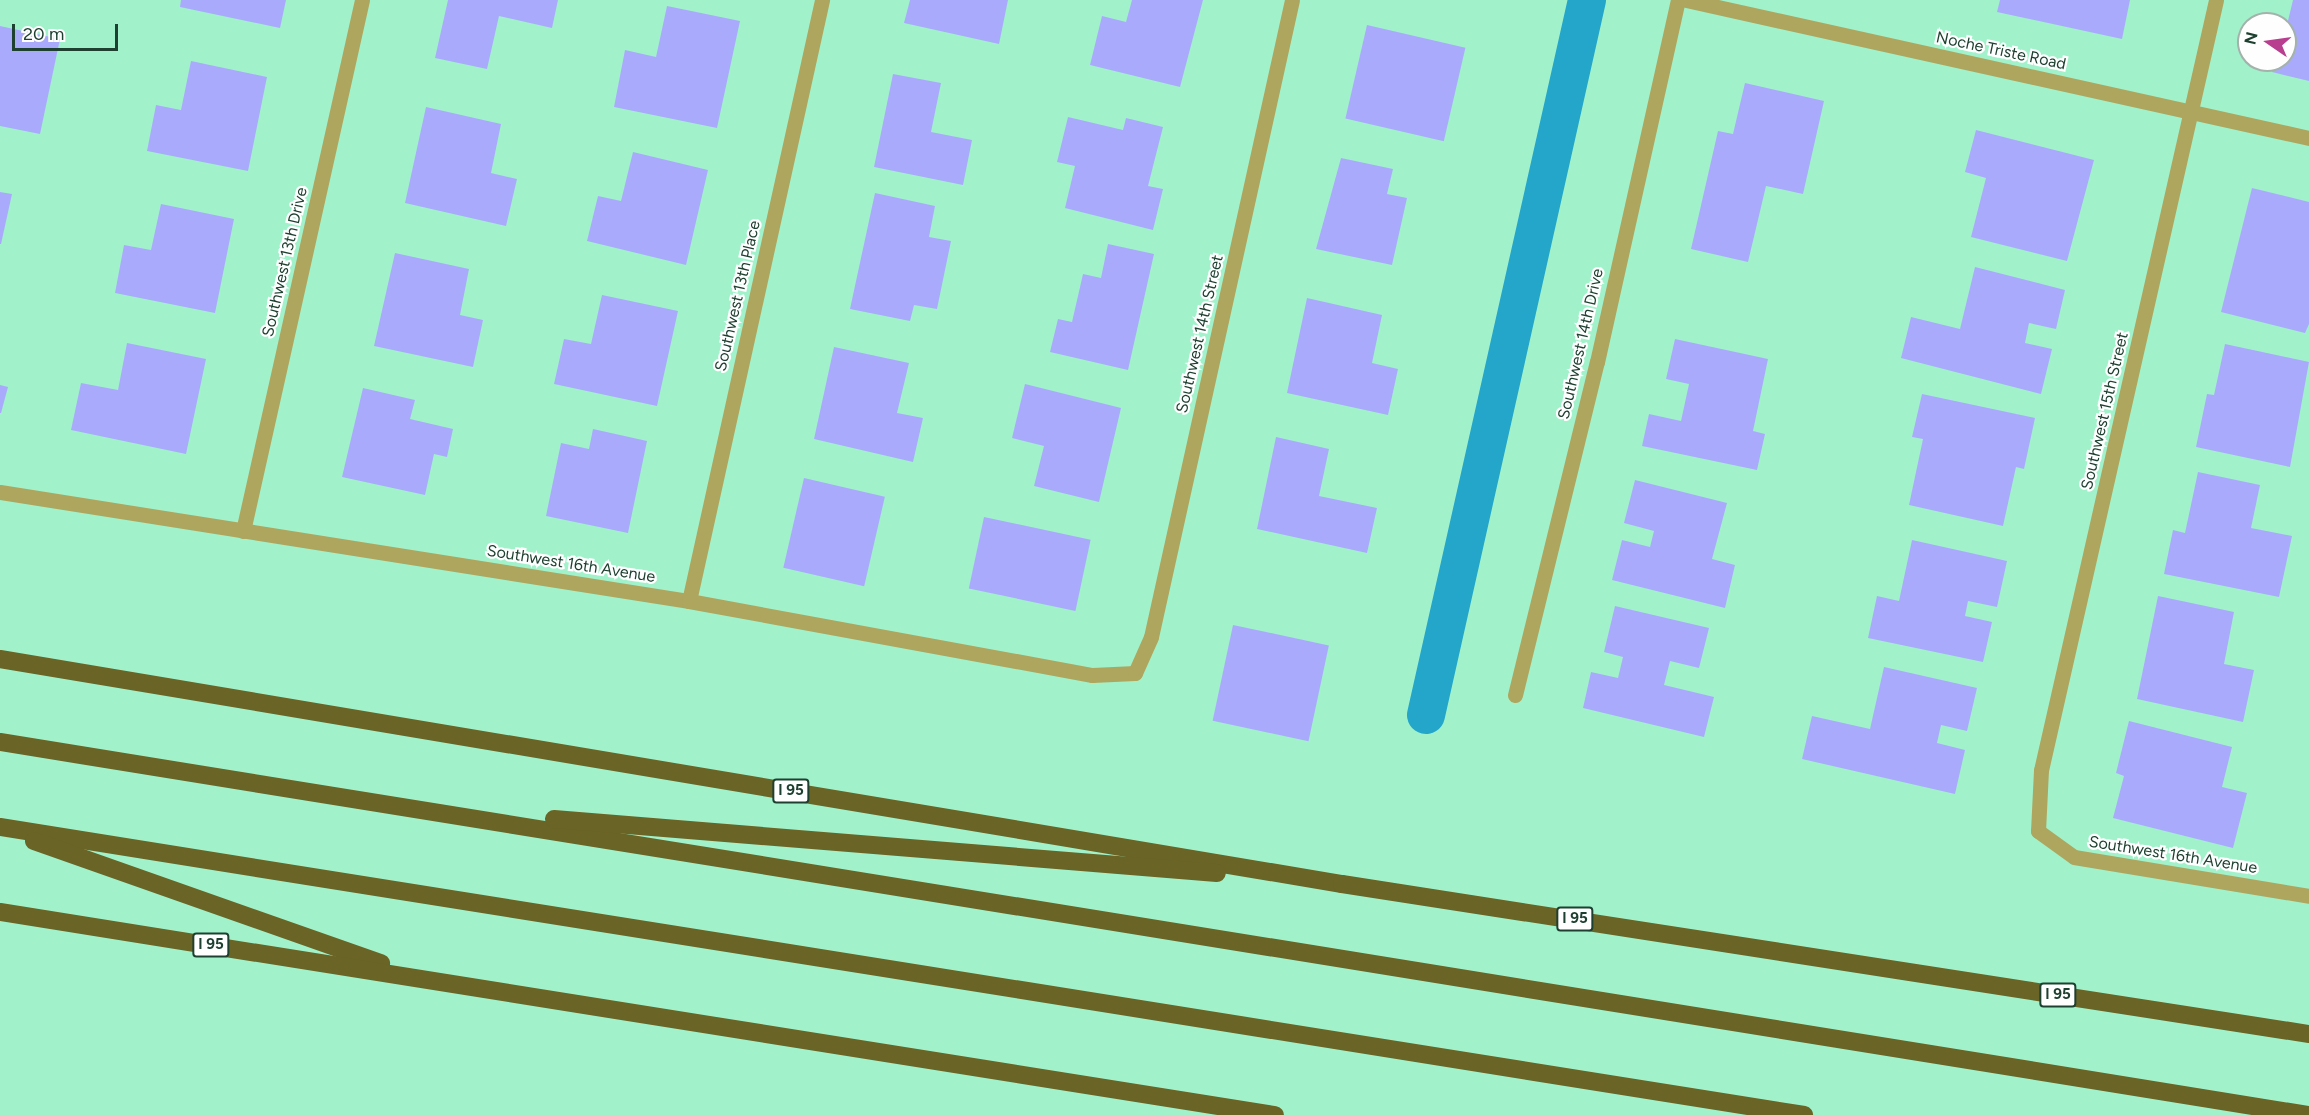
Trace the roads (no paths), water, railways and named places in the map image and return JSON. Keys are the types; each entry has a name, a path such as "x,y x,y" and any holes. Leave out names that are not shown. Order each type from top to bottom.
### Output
{"highway":[{"name":"I 95","path":"0,659 1342,884 2309,1034"},
{"path":"0,742 420,808 2309,1115"},
{"path":"420,808 1342,884"},
{"path":"0,828 423,978"},
{"path":"0,828 1804,1115"},
{"name":"I 95","path":"0,912 1275,1115"}],"street":[{"name":"Southwest 13th Drive","path":"243,531 362,0"},
{"name":"Southwest 13th Place","path":"689,601 822,0"},
{"name":"Southwest 14th Street","path":"1135,673 1151,637 1292,0"},
{"name":"Southwest 14th Drive","path":"1515,695 1597,362 1678,0"},
{"name":"Noche Triste Road","path":"1686,0 2309,138"},
{"name":"Southwest 15th Street","path":"2038,831 2041,770 2216,0"},
{"name":"Southwest 16th Avenue","path":"0,492 689,601 1092,675 1135,673"},
{"name":"Southwest 16th Avenue","path":"2038,831 2074,857 2309,896"}],"waterway":[{"path":"1426,715 1587,0"}]}
